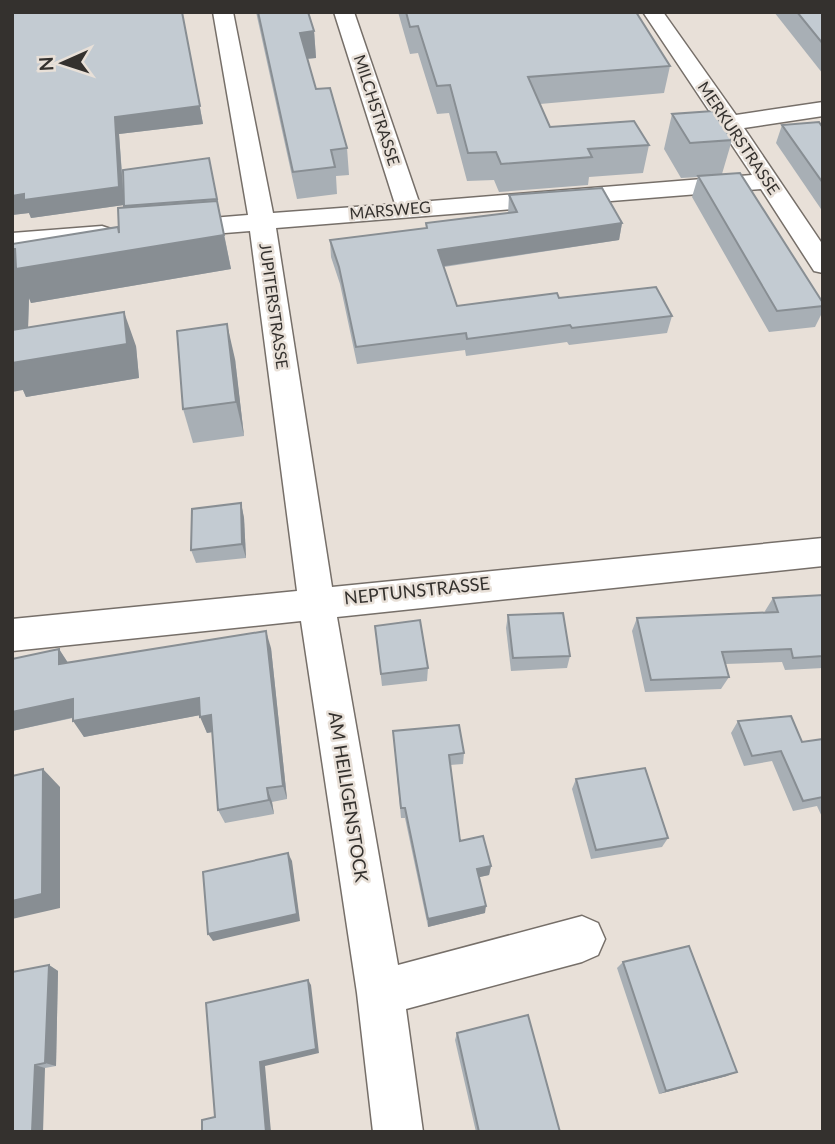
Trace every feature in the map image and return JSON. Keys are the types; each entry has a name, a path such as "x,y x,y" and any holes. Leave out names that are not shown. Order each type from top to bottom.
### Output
{"street":[{"name":"JUPITERSTRASSE","path":"223,12 262,222 316,601"},
{"name":"MILCHSTRASSE","path":"344,12 409,208"},
{"name":"MERKURSTRASSE","path":"653,12 823,265"},
{"path":"730,123 823,110"},
{"name":"MARSWEG","path":"151,230 768,181"},
{"path":"12,241 123,233"},
{"name":"NEPTUNSTRASSE","path":"12,635 316,601 823,551"},
{"name":"AM HEILIGENSTOCK","path":"316,601 380,993 398,1132"},
{"path":"380,993 582,939"}],"building":[{"path":"12,12 182,12 200,106 115,117 119,187 24,200 24,194 12,196"},
{"path":"258,12 308,12 314,31 300,33 316,89 330,88 347,148 331,150 335,167 293,172"},
{"path":"406,12 636,12 670,66 528,77 550,127 634,121 649,145 588,149 592,157 501,164 496,152 468,153 450,85 437,86 418,26 410,27"},
{"path":"797,12 823,12 823,44"},
{"path":"713,111 732,140 690,143 672,114"},
{"path":"819,122 823,128 823,183 782,125"},
{"path":"209,158 217,199 124,206 123,170"},
{"path":"740,173 823,306 777,311 698,176"},
{"path":"602,188 622,223 438,250 457,306 557,293 559,298 656,287 672,316 572,328 570,325 467,339 466,333 356,347 339,267 330,240 427,228 426,223 517,212 509,195"},
{"path":"217,201 224,235 16,269 15,248 12,299 12,244 118,227 119,233 118,208"},
{"path":"124,312 127,344 12,363 12,330"},
{"path":"227,324 236,402 183,409 177,331"},
{"path":"241,503 242,544 191,550 192,509"},
{"path":"823,595 823,656 793,658 791,649 722,652 729,677 651,680 637,618 778,612 773,598"},
{"path":"563,613 570,656 513,658 508,615"},
{"path":"420,620 428,668 381,674 375,626"},
{"path":"266,631 283,786 267,788 269,800 218,810 211,715 200,717 199,698 73,721 73,699 12,712 12,659 59,649 59,664"},
{"path":"791,716 802,742 823,739 823,797 803,801 781,751 752,756 738,721"},
{"path":"459,725 464,753 449,755 460,841 483,836 491,866 477,869 486,906 428,919 405,808 401,808 393,731"},
{"path":"645,768 668,838 596,850 576,779"},
{"path":"43,769 42,894 12,901 12,776"},
{"path":"288,853 297,914 208,934 203,872"},
{"path":"689,946 737,1072 666,1091 623,962"},
{"path":"49,965 45,1063 35,1065 32,1132 12,1132 12,972"},
{"path":"308,980 316,1049 260,1062 266,1132 202,1132 202,1120 215,1117 206,1003"},
{"path":"528,1015 560,1132 479,1132 457,1033"}]}
